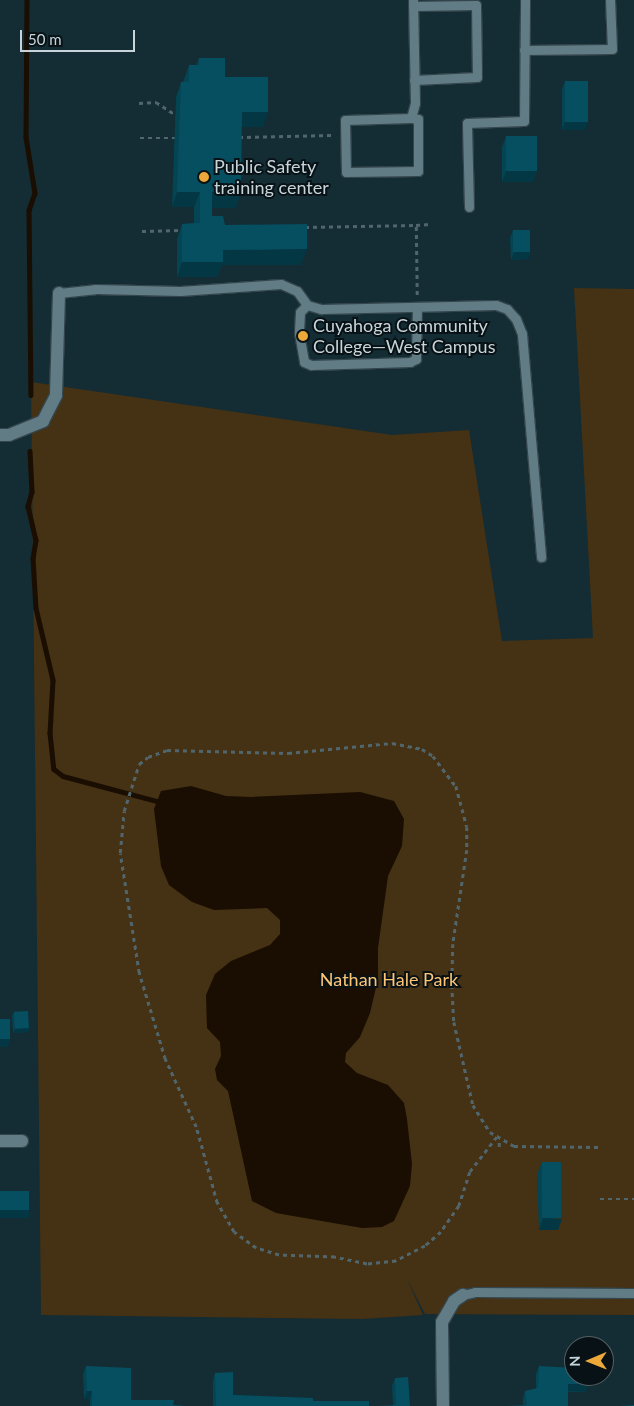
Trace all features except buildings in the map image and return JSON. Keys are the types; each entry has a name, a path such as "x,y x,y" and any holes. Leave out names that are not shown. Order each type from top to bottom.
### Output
{"street":[{"path":"0,435 9,435 43,421 56,395 59,293"},
{"path":"0,1142 22,1141"},
{"path":"443,1406 442,1322 454,1301 463,1295"}],"lane":[{"path":"469,207 467,123 524,121 525,0"},
{"path":"524,50 612,49 610,0"},
{"path":"411,118 415,102 414,80 413,3 476,5 476,78 414,80"},
{"path":"411,118 418,118 418,171 346,172 345,120 411,118"},
{"path":"59,293 94,289 180,291 281,284 297,291 307,305 321,309 496,305 516,319 522,334 541,557"},
{"path":"307,305 300,312 299,333 304,362 311,364 410,362 416,359 417,307"},
{"path":"463,1295 475,1292 634,1293"}],"path":[{"path":"139,102 156,102 176,115"},
{"path":"233,137 331,135"},
{"path":"140,138 180,138"},
{"path":"297,227 430,224"},
{"path":"416,225 417,307"},
{"path":"142,231 188,229"},
{"path":"498,1138 470,1172 458,1206 441,1232 405,1258 374,1265 316,1255 279,1255 256,1248 240,1237 217,1203 196,1127 165,1060 147,1006 121,864 124,811 132,779 139,764 148,757 167,750 288,753 392,742 422,749 433,756 456,786 467,827 467,850 451,962 454,1022 473,1105 481,1120 498,1138 522,1148 600,1148"},
{"path":"498,1138 499,1147"},
{"path":"600,1199 634,1199"}],"green space":[{"name":"Nathan Hale Park","path":"574,288 634,289 634,1315 425,1314 407,1279 423,1315 363,1319 41,1315 31,382 392,435 469,430 502,641 593,638"}],"shaded area":[{"path":"191,786 226,796 251,797 360,792 394,801 404,819 402,846 388,876 378,948 378,979 370,1013 360,1037 346,1053 345,1062 357,1073 388,1085 404,1103 412,1164 410,1186 394,1221 382,1227 362,1228 276,1213 252,1201 228,1091 217,1080 215,1069 221,1056 220,1042 207,1028 206,995 215,974 231,961 270,945 280,934 280,920 267,908 214,910 192,902 169,885 161,866 154,809 161,791"}],"waterway":[{"path":"27,0 26,137 35,193 29,210 31,395"},
{"path":"30,451 32,492 28,506 36,540 33,558 36,608 53,680 50,733 54,769 63,776 157,801"}],"place":[{"name":"Public Safety training center","path":"204,177"},
{"name":"Cuyahoga Community College—West Campus","path":"303,336"}]}
